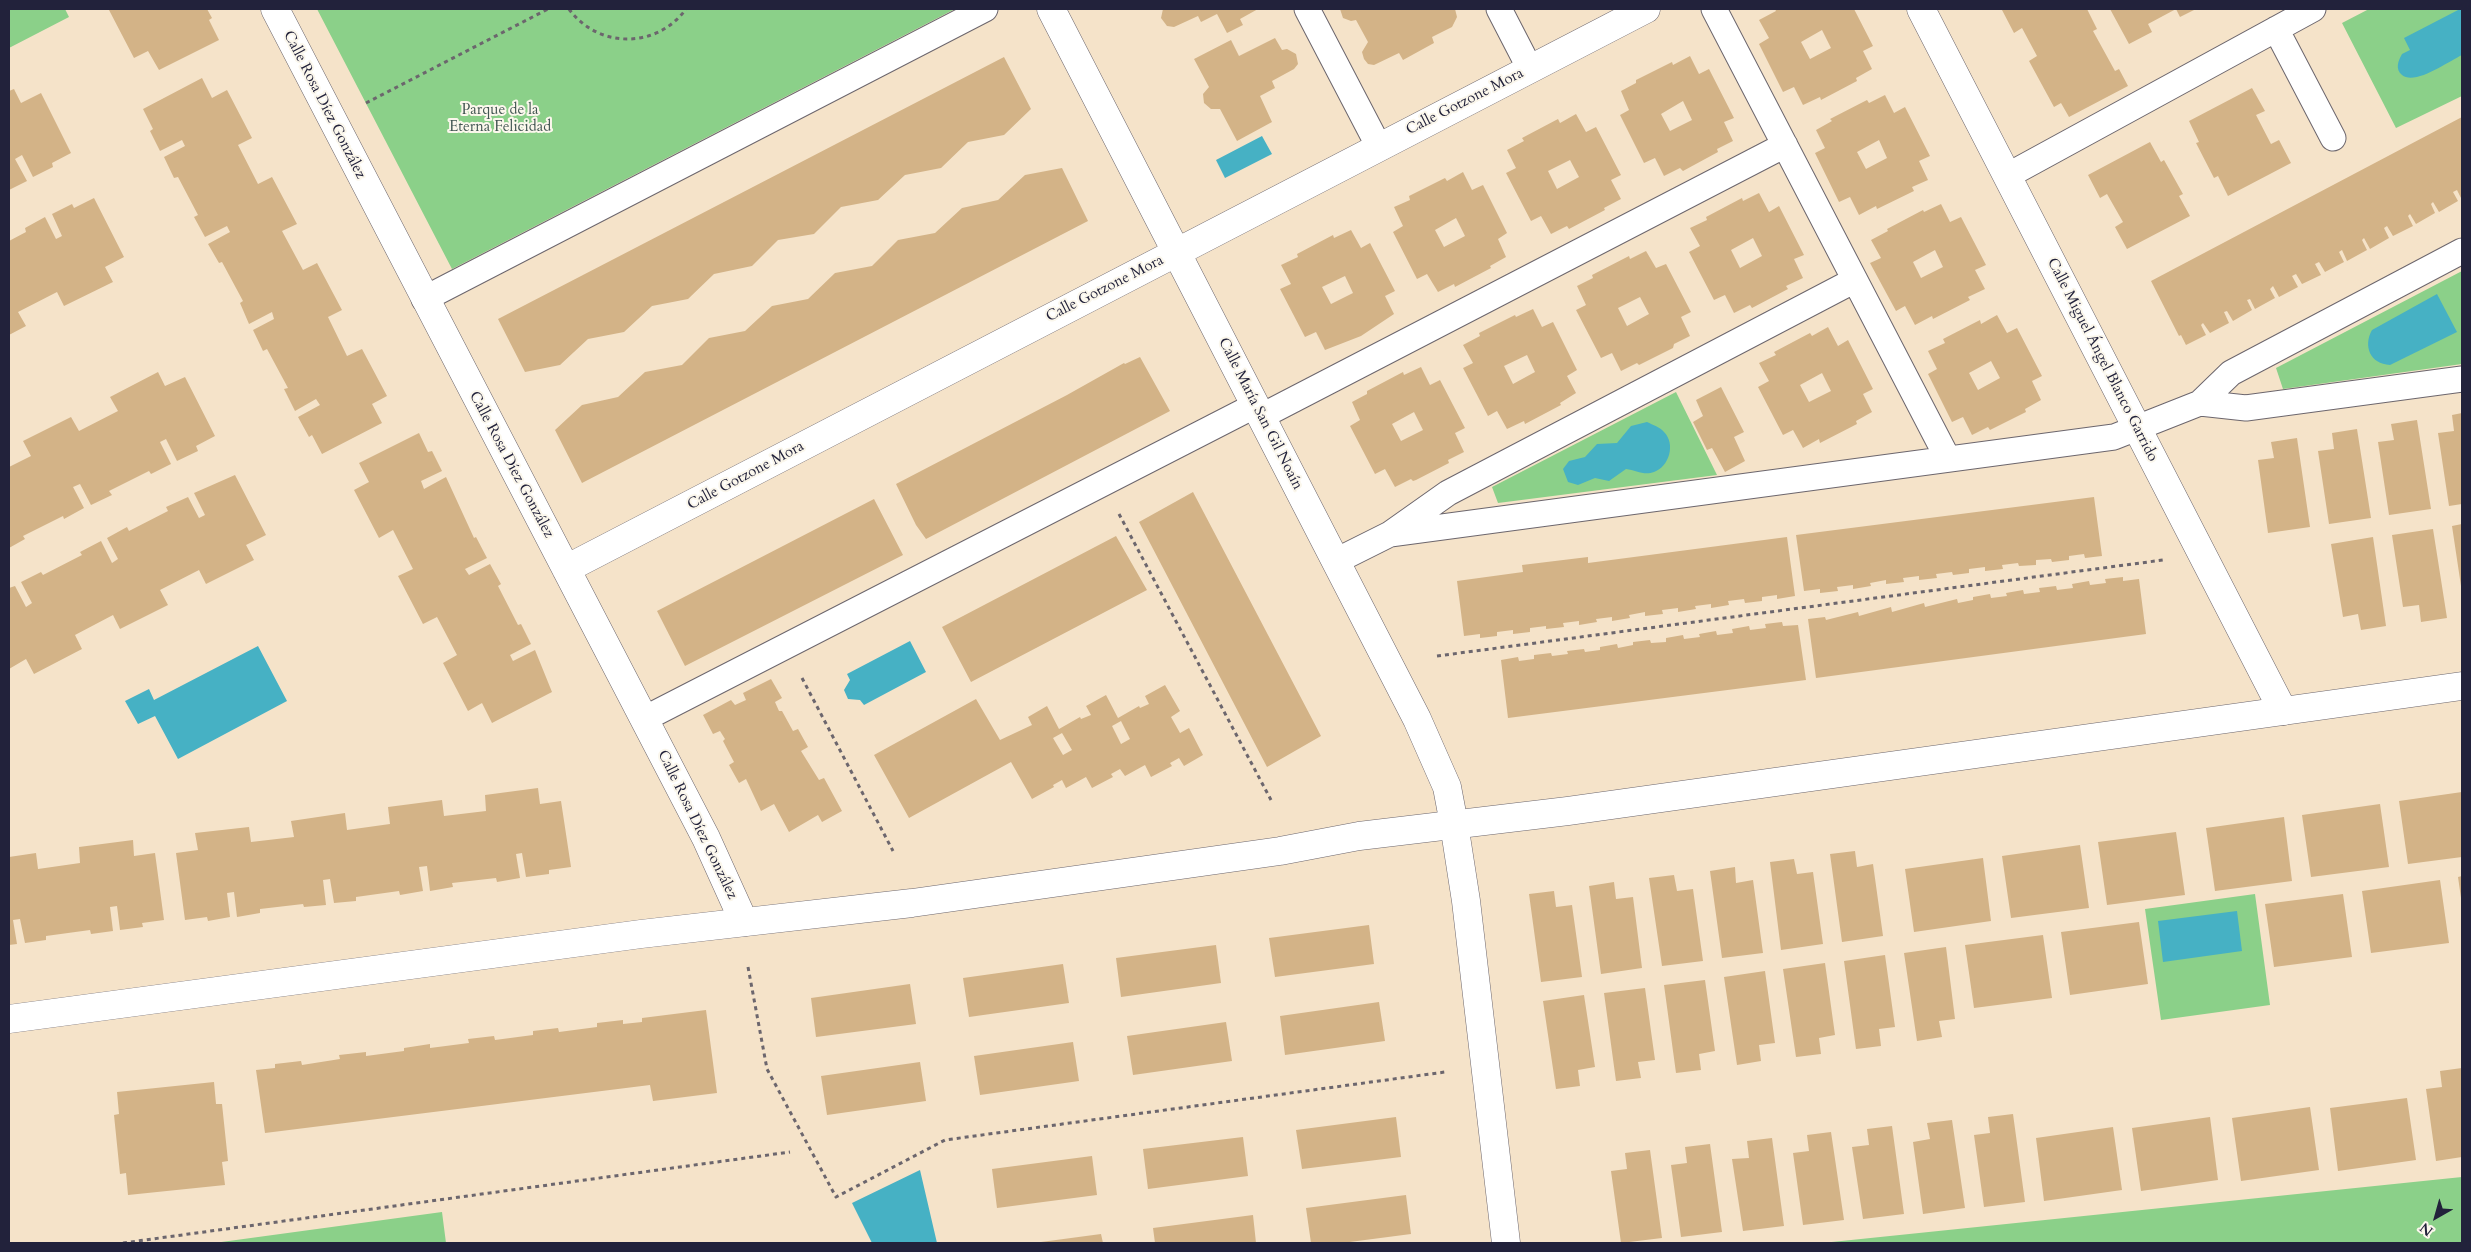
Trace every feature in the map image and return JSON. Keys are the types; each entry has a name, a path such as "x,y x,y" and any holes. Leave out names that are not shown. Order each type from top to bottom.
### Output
{"street":[{"name":"Calle Rosa Díez González","path":"275,9 424,299 706,838 744,922"},
{"name":"Calle María San Gil Noaín","path":"1051,9 1336,561 1433,752 1447,788 1466,901 1506,1243"},
{"name":"Calle Gotzone Mora","path":"566,569 1646,9"},
{"name":"Calle Miguel Ángel Blanco Garrido","path":"1921,9 2283,711"},
{"path":"9,1019 631,935 912,903 1280,851 1359,836 1578,809 2462,686"}],"lane":[{"path":"424,299 984,9"},
{"path":"1307,9 1379,147"},
{"path":"1499,9 1530,69"},
{"path":"1714,9 1948,458"},
{"path":"2007,176 2313,9"},
{"path":"2276,29 2334,138"},
{"path":"644,719 1103,483 1259,410 1785,145"},
{"path":"1390,534 2114,437 2200,403 2231,373 2462,251"},
{"path":"1336,561 1390,534 1448,493 1855,280"},
{"path":"2200,403 2246,408 2462,379"}],"path":[{"path":"332,120 548,9"},
{"path":"570,9 577,19 595,32 617,39 639,40 661,33 678,19 686,9"},
{"path":"1103,483 1271,800"},
{"path":"1437,656 2169,559"},
{"path":"785,647 893,851"},
{"path":"748,967 767,1069 836,1197 945,1140 1445,1072"},
{"path":"123,1243 790,1152"}],"green space":[{"path":"9,9 65,9 69,17 9,48"},
{"name":"Parque de la Eterna Felicidad","path":"317,9 955,9 452,269"},
{"path":"2369,9 2462,9 2462,96 2396,128 2342,23"},
{"path":"2462,271 2462,364 2283,389 2276,368"},
{"path":"1676,392 1717,475 1498,503 1492,487"},
{"path":"2255,894 2270,1005 2161,1020 2145,909"},
{"path":"2462,1177 2462,1243 1822,1243"},
{"path":"442,1212 446,1243 214,1243"}],"water":[{"path":"2462,9 2462,55 2423,75 2408,78 2402,75 2398,70 2398,62 2402,54 2410,50 2404,38"},
{"path":"1262,136 1272,154 1225,178 1216,160"},
{"path":"2437,294 2457,332 2390,365 2383,364 2373,358 2368,348 2369,336 2372,330"},
{"path":"1647,422 1662,430 1670,443 1667,460 1659,469 1647,473 1626,469 1609,481 1595,478 1578,485 1568,482 1563,469 1569,461 1585,457 1597,444 1617,443 1631,426"},
{"path":"910,641 926,672 864,705 860,700 848,699 844,690 850,680 847,674"},
{"path":"258,646 287,701 178,759 155,716 138,724 125,701 149,689 154,700"},
{"path":"2237,911 2242,951 2163,962 2158,921"},
{"path":"920,1170 937,1243 872,1243 852,1203"}],"building":[{"path":"207,9 212,18 209,20 219,40 159,70 148,51 134,58 109,10"},
{"path":"1163,9 1258,9 1240,19 1243,25 1227,33 1217,14 1201,22 1198,16 1174,27 1167,26 1161,18"},
{"path":"1340,9 1455,9 1457,17 1452,27 1432,37 1434,43 1403,60 1399,53 1374,65 1368,64 1364,59 1362,52 1368,42 1356,20 1351,21 1343,18"},
{"path":"1775,9 1854,9 1873,46 1863,51 1872,69 1856,78 1857,81 1821,100 1820,97 1803,105 1794,87 1783,92 1759,44 1769,38 1759,20 1776,11","holes":["1822,30 1831,48 1810,59 1801,42"]},
{"path":"2087,9 2097,29 2093,31 2115,71 2119,69 2128,86 2069,117 2061,103 2054,107 2029,61 2037,56 2022,28 2014,33 2002,10"},
{"path":"2110,9 2176,9 2148,24 2152,32 2129,44"},
{"path":"2176,9 2196,9 2180,17"},
{"path":"1275,38 1282,50 1287,49 1296,54 1298,64 1294,69 1272,81 1275,88 1260,96 1272,122 1237,141 1220,109 1211,109 1204,103 1203,94 1209,87 1194,59 1231,40 1239,56"},
{"path":"1690,56 1699,74 1709,69 1734,118 1724,122 1733,141 1717,149 1718,152 1683,171 1680,168 1664,176 1655,158 1644,163 1620,115 1629,110 1621,91 1636,83 1636,80 1672,62 1673,65","holes":["1683,101 1692,120 1670,131 1661,114"]},
{"path":"1004,57 1031,109 1004,135 968,142 941,168 905,175 878,200 841,207 814,234 778,240 752,266 714,274 688,299 652,306 624,332 588,339 560,365 525,372 498,319"},
{"path":"202,78 212,98 227,90 252,138 238,145 258,184 272,177 297,224 282,231 303,270 317,263 342,310 328,317 347,356 362,349 387,396 372,404 382,423 322,454 312,435 309,437 298,417 320,405 316,399 295,411 284,389 288,388 267,349 263,351 253,330 274,319 272,312 249,324 240,303 243,301 222,262 219,263 208,244 230,232 227,226 205,237 194,217 198,215 178,177 174,178 164,157 185,146 182,140 160,151 150,131 153,129 143,109"},
{"path":"2252,88 2265,111 2256,115 2271,144 2279,140 2291,163 2228,196 2218,176 2214,178 2196,143 2199,142 2189,121"},
{"path":"14,89 21,103 41,93 71,153 52,163 53,167 33,177 22,155 15,159 27,181 9,190 9,91"},
{"path":"1885,95 1894,113 1905,107 1930,156 1919,161 1928,180 1912,187 1914,191 1877,209 1876,206 1859,215 1850,197 1839,202 1815,153 1825,148 1816,130 1832,121 1830,119 1867,100 1869,103","holes":["1879,140 1887,158 1866,169 1857,152"]},
{"path":"1576,114 1586,132 1596,127 1621,175 1611,180 1621,199 1604,208 1605,210 1569,229 1567,226 1551,234 1541,216 1531,221 1506,173 1516,168 1507,150 1524,141 1522,138 1558,119 1560,123","holes":["1570,160 1579,177 1557,189 1548,171"]},
{"path":"2462,117 2462,200 2457,190 2453,192 2458,201 2439,212 2433,202 2431,204 2435,213 2416,224 2410,214 2408,216 2413,226 2393,236 2387,226 2384,228 2389,238 2370,249 2364,238 2362,240 2367,250 2347,261 2342,250 2339,252 2344,262 2325,272 2319,262 2315,264 2321,275 2302,284 2296,274 2292,276 2298,287 2279,297 2273,286 2270,289 2275,298 2255,309 2250,299 2247,300 2252,310 2233,321 2227,311 2224,312 2229,323 2210,333 2203,323 2201,325 2206,335 2186,345 2181,335 2179,336 2151,281"},
{"path":"2150,142 2161,162 2164,160 2183,194 2179,196 2190,216 2127,249 2115,227 2123,222 2107,194 2100,198 2088,175"},
{"path":"1062,168 1088,221 582,483 555,430 582,405 618,397 645,372 682,365 709,338 745,331 772,306 808,299 835,273 872,266 898,240 935,233 962,208 998,200 1025,175"},
{"path":"1463,172 1472,190 1483,185 1507,233 1498,239 1506,257 1490,266 1491,268 1455,287 1454,284 1438,292 1427,274 1417,279 1393,232 1403,226 1394,207 1410,200 1409,196 1445,178 1447,181","holes":["1456,218 1465,236 1444,247 1435,230"]},
{"path":"1759,193 1769,212 1779,206 1804,255 1794,259 1803,278 1786,286 1788,289 1752,308 1750,305 1734,313 1725,295 1714,300 1689,252 1700,246 1690,228 1707,220 1706,217 1742,198 1743,201","holes":["1753,238 1762,256 1740,268 1731,250"]},
{"path":"94,198 124,257 105,267 113,282 64,306 57,292 18,312 26,326 9,335 9,241 26,232 25,228 45,217 56,239 62,236 52,214 72,204 74,208"},
{"path":"1941,204 1950,222 1961,217 1986,265 1975,270 1985,289 1968,297 1970,300 1933,319 1932,316 1915,325 1905,306 1896,311 1870,263 1881,258 1871,240 1888,231 1887,229 1923,210 1924,212","holes":["1935,250 1943,267 1921,278 1913,262"]},
{"path":"1351,230 1361,248 1370,243 1395,291 1385,296 1394,314 1361,336 1325,350 1316,332 1305,337 1280,289 1291,284 1281,265 1298,257 1297,254 1333,235 1334,238","holes":["1345,276 1353,293 1331,304 1322,287"]},
{"path":"1646,251 1656,268 1666,264 1691,312 1681,317 1690,336 1674,344 1673,348 1639,365 1637,363 1621,371 1612,353 1601,358 1576,310 1586,305 1577,286 1593,278 1592,275 1629,256 1630,259","holes":["1640,297 1649,314 1627,326 1618,308"]},
{"path":"1533,309 1542,327 1553,322 1577,370 1567,376 1576,393 1560,403 1561,405 1525,424 1524,421 1507,429 1497,411 1488,416 1463,368 1473,363 1463,345 1480,336 1479,333 1515,315 1516,317","holes":["1527,355 1535,372 1513,384 1504,366"]},
{"path":"1997,315 2007,333 2017,328 2042,376 2032,381 2041,400 2025,409 2026,412 1990,430 1988,427 1972,435 1963,417 1952,422 1928,374 1937,369 1928,351 1945,343 1943,339 1980,320 1981,324","holes":["1991,361 2000,378 1978,390 1969,373"]},
{"path":"1828,327 1838,346 1848,340 1873,389 1863,394 1872,412 1856,421 1857,424 1820,443 1819,439 1803,448 1793,430 1783,435 1758,387 1769,381 1759,363 1776,355 1774,352 1810,333 1812,336","holes":["1822,373 1831,391 1809,402 1800,385"]},
{"path":"1140,357 1170,411 926,539 916,525 896,484 1067,395 1124,363"},
{"path":"1421,367 1430,385 1440,380 1465,428 1455,433 1464,452 1448,460 1449,463 1416,480 1413,481 1411,479 1395,487 1385,469 1375,474 1350,426 1360,420 1352,402 1367,394 1367,391 1403,372 1404,375","holes":["1414,412 1423,430 1401,441 1392,424"]},
{"path":"158,372 165,386 185,377 215,436 196,446 198,451 177,461 166,439 160,442 171,464 151,474 149,471 109,491 112,495 91,505 80,484 73,487 84,508 64,519 63,516 23,536 25,539 9,548 9,467 31,456 23,441 71,417 79,431 118,411 110,397"},
{"path":"1721,387 1744,432 1734,437 1745,461 1725,472 1712,448 1707,450 1693,422 1703,416 1696,400"},
{"path":"2462,413 2462,504 2449,506 2438,433 2454,431 2452,415"},
{"path":"2417,420 2431,509 2389,515 2378,442 2394,440 2391,424"},
{"path":"2357,429 2371,518 2329,524 2318,451 2334,449 2332,433"},
{"path":"419,433 428,452 432,451 442,471 421,481 424,489 446,477 474,538 476,537 487,558 465,569 469,575 490,564 501,584 498,586 518,625 521,624 531,644 510,655 513,661 535,650 552,692 492,723 482,703 468,711 443,663 457,655 437,617 423,624 398,576 413,569 393,530 379,538 354,490 369,482 359,463"},
{"path":"2297,438 2310,527 2268,533 2258,460 2274,458 2271,442"},
{"path":"235,475 266,535 246,545 254,560 206,584 199,570 160,590 168,605 120,629 113,615 75,635 82,649 34,674 26,659 9,669 9,588 15,586 26,607 32,603 21,582 41,572 43,575 82,555 80,552 101,541 112,563 118,559 107,538 127,527 129,531 168,511 166,507 188,497 199,518 205,515 194,493"},
{"path":"1193,492 1321,736 1267,767 1139,522"},
{"path":"2094,497 2102,556 2085,558 2084,554 2069,556 2069,560 2052,562 2051,559 2036,560 2036,565 2019,566 2018,563 2002,565 2003,569 1985,571 1985,567 1969,569 1969,573 1953,575 1952,572 1936,574 1937,578 1919,580 1919,576 1903,578 1904,582 1886,584 1886,580 1870,583 1871,586 1853,589 1853,585 1837,587 1838,591 1820,593 1820,589 1804,591 1796,535"},
{"path":"874,499 903,555 685,666 657,611"},
{"path":"2462,524 2462,586 2461,586 2452,526"},
{"path":"2433,529 2447,618 2421,622 2419,605 2403,607 2392,535"},
{"path":"1116,536 1147,590 971,682 942,627"},
{"path":"1787,537 1795,596 1777,599 1777,595 1762,597 1762,601 1745,603 1744,599 1728,601 1729,605 1711,608 1711,604 1695,606 1696,609 1678,612 1678,608 1662,610 1663,614 1645,616 1645,612 1629,615 1630,618 1612,621 1612,617 1596,619 1597,622 1579,625 1579,621 1563,623 1564,627 1546,629 1546,626 1530,628 1530,632 1513,634 1513,630 1497,632 1497,636 1480,638 1480,634 1464,636 1457,581 1523,572 1522,565 1588,557 1588,563"},
{"path":"2373,537 2386,626 2361,630 2358,614 2343,617 2331,544"},
{"path":"2123,577 2123,581 2139,579 2146,634 1816,678 1808,619 1825,617 1826,620 1858,612 1859,616 1891,607 1892,612 1924,603 1925,607 1957,599 1958,603 1973,600 1973,597 1990,594 1991,598 2007,596 2006,593 2023,590 2024,594 2040,592 2039,588 2056,586 2057,590 2073,588 2072,584 2089,581 2090,585 2106,583 2105,579"},
{"path":"1782,622 1783,626 1798,625 1806,680 1508,718 1501,660 1518,657 1519,661 1534,659 1534,655 1551,653 1552,656 1568,654 1567,651 1584,649 1585,652 1600,650 1600,647 1617,644 1618,648 1633,645 1633,642 1650,640 1651,643 1666,642 1666,638 1683,635 1684,639 1700,637 1699,634 1716,631 1717,635 1733,633 1732,629 1749,626 1750,630 1766,628 1765,624"},
{"path":"771,679 782,698 775,702 779,711 782,711 793,731 798,729 808,747 801,751 819,780 824,778 842,811 822,822 818,815 789,832 774,804 761,811 746,779 739,783 729,765 734,762 723,741 725,739 720,731 713,734 703,715 731,700 735,705 746,700 743,693"},
{"path":"1165,685 1180,711 1171,717 1180,733 1189,728 1203,755 1184,766 1179,758 1170,763 1172,766 1151,777 1145,765 1125,776 1120,769 1111,774 1113,777 1092,788 1086,777 1066,788 1062,780 1053,785 1054,787 1032,799 1011,762 909,818 874,755 976,699 1000,740 1032,725 1028,717 1047,706 1059,729 1080,717 1081,719 1091,715 1086,706 1106,695 1118,718 1139,706 1140,708 1149,704 1145,696","holes":["1121,721 1130,739 1121,744 1112,726","1062,733 1072,750 1063,755 1053,738"]},
{"path":"538,788 540,804 561,801 571,867 549,870 549,874 526,877 522,853 516,854 520,878 497,882 496,878 452,883 453,887 430,891 427,866 419,867 423,891 400,895 399,891 356,897 356,901 334,903 330,879 323,880 326,905 304,907 303,904 260,909 260,913 237,917 234,892 227,893 230,917 208,921 207,917 185,920 176,853 198,850 195,833 249,827 251,842 294,837 291,821 345,813 347,830 390,824 388,807 442,800 444,816 486,811 485,795"},
{"path":"2462,792 2462,857 2408,864 2399,801"},
{"path":"2380,804 2389,867 2311,877 2302,815"},
{"path":"2284,817 2292,881 2215,891 2206,828"},
{"path":"2176,832 2185,895 2107,905 2098,842"},
{"path":"133,840 134,856 155,853 164,920 142,923 143,927 120,930 117,906 110,907 113,931 91,934 90,930 46,936 46,940 25,943 20,919 13,920 17,944 9,945 9,857 36,853 38,869 80,863 79,847"},
{"path":"2080,845 2089,908 2011,918 2002,856"},
{"path":"1855,851 1857,867 1873,864 1883,936 1842,942 1830,854"},
{"path":"1983,858 1991,921 1914,932 1905,869"},
{"path":"1794,859 1797,874 1813,872 1823,944 1781,950 1770,862"},
{"path":"1735,867 1736,883 1753,880 1763,953 1722,958 1710,871"},
{"path":"1674,875 1677,891 1693,889 1703,961 1662,966 1649,878"},
{"path":"2462,876 2462,898 2461,898 2458,877"},
{"path":"2440,880 2449,943 2371,953 2362,891"},
{"path":"1614,882 1616,899 1633,897 1642,968 1601,974 1589,886"},
{"path":"1554,891 1556,907 1572,905 1582,977 1541,982 1529,894"},
{"path":"2343,894 2352,957 2274,967 2265,904"},
{"path":"2139,922 2148,984 2070,995 2061,932"},
{"path":"1369,925 1374,964 1275,977 1269,938"},
{"path":"2043,935 2052,998 1974,1008 1965,945"},
{"path":"1216,945 1221,983 1121,997 1116,958"},
{"path":"1946,947 1955,1019 1939,1021 1942,1037 1917,1041 1904,953"},
{"path":"1885,955 1895,1027 1879,1029 1881,1046 1856,1049 1844,961"},
{"path":"1825,963 1835,1035 1819,1038 1821,1054 1796,1057 1783,969"},
{"path":"1063,964 1069,1003 969,1017 963,978"},
{"path":"1765,971 1775,1043 1759,1045 1761,1061 1737,1065 1724,977"},
{"path":"1705,980 1715,1051 1699,1054 1701,1070 1676,1073 1664,985"},
{"path":"910,984 916,1024 816,1037 811,998"},
{"path":"1645,988 1655,1060 1638,1062 1641,1078 1616,1081 1604,993"},
{"path":"1584,995 1595,1067 1578,1070 1580,1086 1556,1089 1543,1001"},
{"path":"1379,1002 1385,1041 1285,1055 1280,1016"},
{"path":"706,1010 717,1093 653,1101 650,1085 265,1133 256,1070 275,1068 275,1064 301,1061 302,1065 340,1059 339,1055 366,1052 366,1056 404,1051 404,1048 430,1044 430,1048 469,1043 468,1039 494,1036 495,1040 533,1035 533,1031 558,1028 559,1032 597,1027 597,1023 623,1020 623,1024 642,1022 642,1018"},
{"path":"1226,1022 1232,1061 1133,1075 1127,1036"},
{"path":"1073,1042 1079,1081 980,1095 974,1056"},
{"path":"920,1062 926,1101 827,1115 821,1076"},
{"path":"2462,1068 2462,1157 2436,1161 2426,1089 2442,1087 2440,1071"},
{"path":"214,1082 216,1104 222,1104 228,1161 222,1162 225,1185 128,1195 126,1173 120,1174 114,1115 119,1114 117,1092"},
{"path":"2407,1098 2416,1160 2338,1171 2330,1108"},
{"path":"2310,1107 2319,1170 2241,1181 2232,1118"},
{"path":"2013,1114 2025,1202 1984,1207 1974,1135 1990,1133 1988,1117"},
{"path":"1396,1117 1401,1157 1302,1169 1296,1130"},
{"path":"2210,1117 2218,1180 2141,1191 2132,1128"},
{"path":"1952,1120 1965,1208 1923,1214 1913,1142 1930,1139 1927,1123"},
{"path":"1892,1126 1904,1214 1863,1219 1852,1147 1869,1145 1867,1129"},
{"path":"2113,1127 2122,1190 2044,1201 2036,1138"},
{"path":"1831,1132 1844,1220 1803,1225 1793,1153 1809,1151 1807,1135"},
{"path":"1243,1137 1248,1176 1148,1189 1143,1149"},
{"path":"1772,1138 1784,1226 1743,1231 1732,1159 1749,1158 1747,1141"},
{"path":"1710,1144 1722,1232 1681,1237 1671,1165 1687,1163 1685,1147"},
{"path":"1650,1150 1662,1238 1621,1243 1611,1171 1627,1169 1625,1153"},
{"path":"1092,1156 1097,1195 997,1208 992,1169"},
{"path":"1406,1195 1411,1234 1342,1243 1311,1243 1306,1208"},
{"path":"1253,1215 1256,1243 1155,1243 1153,1228"},
{"path":"1101,1234 1103,1243 1041,1243 1041,1242"}]}
